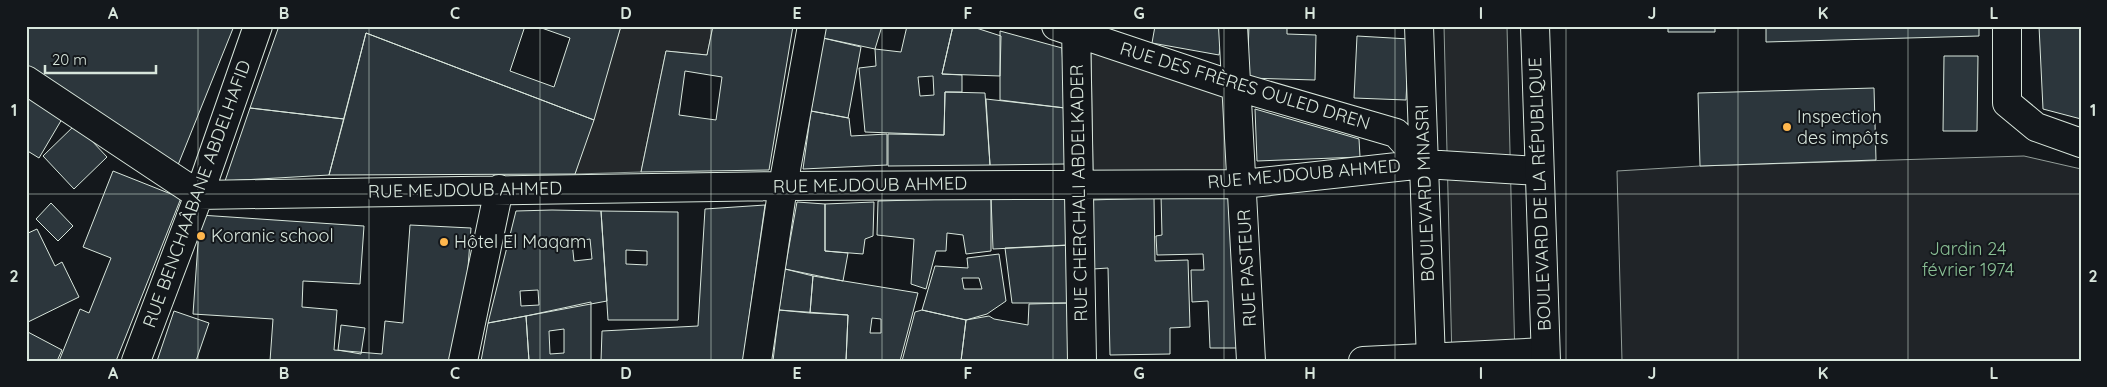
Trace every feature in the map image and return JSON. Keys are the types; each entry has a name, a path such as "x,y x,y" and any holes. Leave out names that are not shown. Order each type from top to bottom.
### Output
{"street":[{"name":"RUE BENCHAÂBANE ABDELHAFID","path":"136,361 200,195 258,26"},
{"path":"757,361 783,186 812,26"},
{"name":"RUE PASTEUR","path":"1233,26 1235,86 1243,184 1251,361"},
{"name":"BOULEVARD MNASRI","path":"1419,26 1431,359"},
{"name":"BOULEVARD DE LA RÉPUBLIQUE","path":"1535,26 1545,356"},
{"path":"2008,26 2007,103 2036,127 2081,143"},
{"name":"RUE DES FRÈRES OULED DREN","path":"1069,28 1235,86 1396,133 1424,164"},
{"name":"RUE CHERCHALI ABDELKADER","path":"1069,28 1080,183 1082,361"},
{"path":"26,80 200,195"},
{"name":"RUE MEJDOUB AHMED","path":"200,195 783,186 1080,183 1243,184 1424,164 1539,171"},
{"path":"463,361 499,190"},
{"path":"1363,361 1545,356"}],"green space":[{"name":"Jardin 24 février 1974","path":"2024,156 2081,169 2081,361 1622,361 1617,171 1700,166"}],"shaded area":[{"path":"621,26 713,26 707,55 666,51 641,172 575,174"},
{"path":"1444,26 1507,26 1515,361 1452,361"},
{"path":"1091,49 1224,91 1228,175 1093,174"}],"building":[{"path":"26,26 234,26 178,165 26,65"},
{"path":"279,26 525,26 510,71 554,87 570,38 536,26 621,26 594,120 366,33 344,119 250,108"},
{"path":"713,26 793,26 769,170 641,172 666,51 707,55","holes":["685,71 722,77 716,120 679,115"]},
{"path":"825,26 882,26 875,49 823,38"},
{"path":"907,26 953,26 942,74 962,75 962,92 945,92 944,135 865,132 859,68 876,66 875,49 901,52","holes":["933,76 934,95 920,96 918,77"]},
{"path":"953,26 970,26 1001,36 1000,76 942,74"},
{"path":"1155,26 1224,26 1219,55 1152,43"},
{"path":"1249,26 1287,26 1287,34 1316,35 1315,80 1247,78"},
{"path":"1668,26 1715,26 1715,32 1668,32"},
{"path":"1766,26 1979,26 1979,36 1766,42"},
{"path":"2039,26 2081,26 2081,119 2043,109"},
{"path":"1000,31 1062,48 1065,108 1000,100"},
{"path":"366,33 594,120 575,174 329,175"},
{"path":"1357,36 1409,39 1406,100 1354,98"},
{"path":"823,38 861,47 848,118 811,111"},
{"path":"1944,56 1978,56 1977,131 1943,131"},
{"name":"Inspection des impôts","path":"1874,88 1876,160 1700,166 1698,93"},
{"path":"945,92 985,93 990,165 888,166 888,134 944,135"},
{"path":"26,97 62,119 39,158 26,150"},
{"path":"986,99 1065,108 1065,164 990,165"},
{"path":"250,108 344,119 329,175 225,181"},
{"path":"1255,109 1359,139 1360,157 1257,161"},
{"path":"811,111 849,118 851,136 887,134 887,165 803,169"},
{"path":"76,124 107,157 74,189 43,156"},
{"path":"113,171 181,198 116,361 59,361 80,309 89,313 111,258 83,247"},
{"path":"1234,193 1238,348 1210,348 1208,301 1192,302 1191,270 1204,270 1203,254 1157,255 1156,236 1162,235 1161,195"},
{"path":"1069,194 1072,245 993,249 991,198"},
{"path":"991,198 991,251 966,254 963,235 947,233 946,251 936,251 926,289 911,284 914,239 877,235 878,201"},
{"path":"1154,198 1155,261 1188,260 1190,327 1170,328 1170,354 1110,355 1108,268 1093,269 1091,200"},
{"path":"797,202 825,204 825,251 848,253 843,281 785,269"},
{"path":"874,202 873,236 865,239 863,254 825,251 825,204"},
{"path":"51,203 73,226 58,241 36,219"},
{"path":"765,205 743,361 601,361 602,331 698,326 705,209"},
{"path":"516,211 601,211 607,301 488,323","holes":["590,239 592,259 574,261 572,242","538,290 539,305 521,306 520,291"]},
{"path":"601,211 678,212 678,320 608,320","holes":["626,250 647,251 647,265 626,264"]},
{"path":"200,215 364,226 360,284 303,281 302,307 337,310 334,350 382,354 385,321 403,323 410,225 471,228 461,361 270,361 273,319 193,314"},
{"path":"37,229 55,266 62,262 79,297 26,323 26,234"},
{"path":"1067,245 1068,303 1012,303 1005,248"},
{"path":"999,254 1006,301 987,314 966,320 922,310 935,266 968,268 967,258","holes":["962,278 979,278 982,289 964,289"]},
{"path":"785,269 813,276 810,313 779,310"},
{"path":"813,276 918,293 900,361 846,361 848,315 810,313","holes":["872,318 881,319 881,333 870,333"]},
{"path":"591,302 591,361 529,361 526,316","holes":["564,329 564,353 550,354 549,331"]},
{"path":"1068,303 1069,360 961,361 966,320 989,316 994,319 1028,325 1029,304"},
{"path":"779,310 848,315 846,361 773,361"},
{"path":"922,310 966,320 961,361 902,361 915,312"},
{"path":"174,311 209,323 196,361 157,361"},
{"path":"526,316 529,361 481,361 488,323"},
{"path":"341,325 365,328 361,354 338,350"},
{"path":"26,331 62,350 57,361 26,361"}],"place":[{"name":"Inspection des impôts","path":"1787,127"},
{"name":"Koranic school","path":"201,236"},
{"name":"Hôtel El Maqam","path":"444,242"}]}
